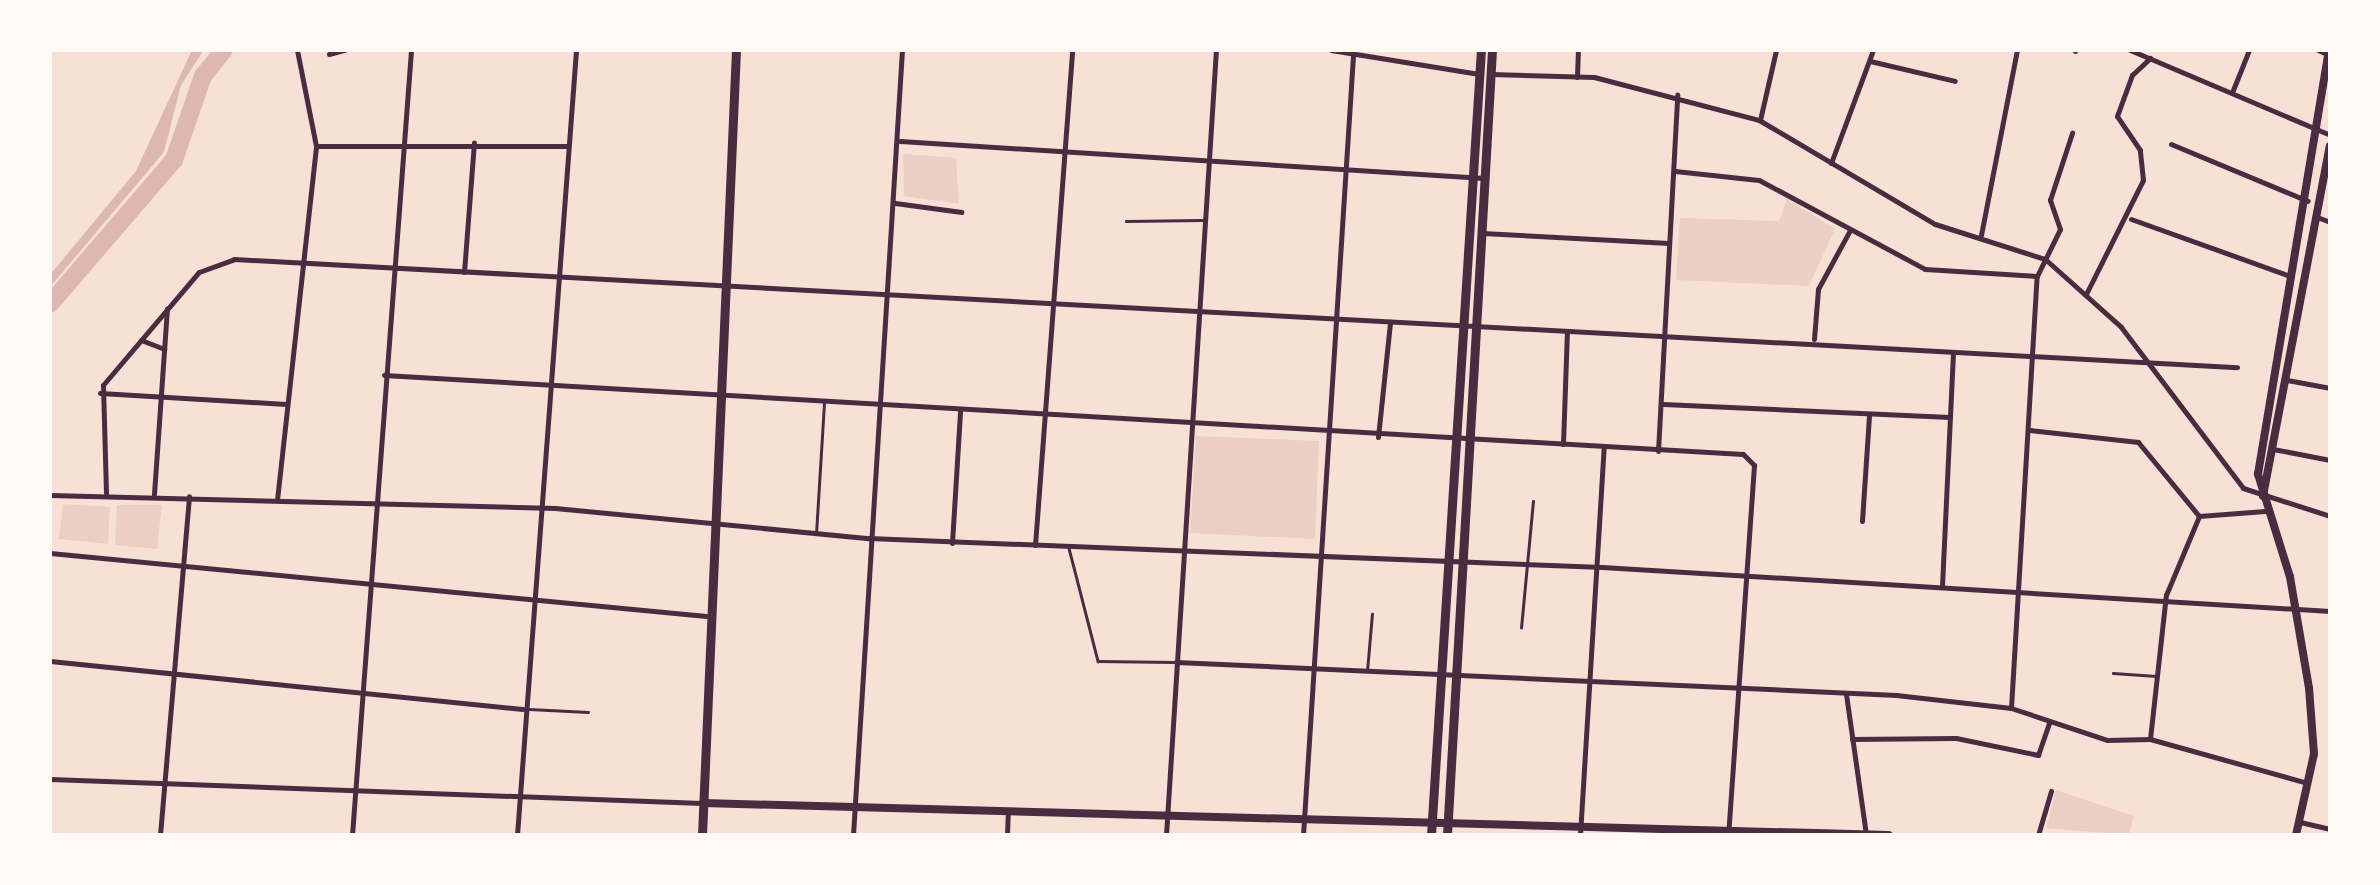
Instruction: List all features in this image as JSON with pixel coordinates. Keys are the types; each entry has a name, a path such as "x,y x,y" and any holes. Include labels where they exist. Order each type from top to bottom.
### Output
{"highway":[{"path":"702,835 706,616 736,50"},
{"path":"1447,835 1484,178 1481,50"},
{"path":"1430,835 1471,178 1484,74 1492,50"}],"street":[{"path":"277,500 316,146 296,50"},
{"path":"329,54 344,50"},
{"path":"352,835 410,50"},
{"path":"517,835 529,599 542,510 546,384 576,50"},
{"path":"852,835 882,294 895,203 902,50"},
{"path":"1035,545 1072,50"},
{"path":"1166,835 1185,425 1198,306 1216,50"},
{"path":"1331,50 1484,74 1576,77 1676,94 1759,120 1935,224 1981,235 2045,258 2086,294 2262,500 2330,516"},
{"path":"1576,77 1578,50"},
{"path":"1759,120 1776,50"},
{"path":"1831,163 1873,50"},
{"path":"1981,235 2017,50"},
{"path":"2130,50 2233,90 2330,136"},
{"path":"2233,90 2249,50"},
{"path":"2296,835 2311,784 2297,609 2265,511 2258,474 2319,131 2329,52 2318,50"},
{"path":"1303,835 1332,319 1353,55"},
{"path":"2086,294 2130,219 2144,159 2117,116 2132,75 2150,58"},
{"path":"1870,61 1955,82"},
{"path":"1658,452 1676,94"},
{"path":"2011,708 2037,276 2060,229 2050,200 2072,132"},
{"path":"316,146 402,140 567,146"},
{"path":"900,141 1484,178"},
{"path":"464,272 474,142"},
{"path":"2171,144 2308,201"},
{"path":"2262,500 2330,146"},
{"path":"1675,171 1746,175 1925,269 2037,276"},
{"path":"895,203 961,212"},
{"path":"2317,217 2330,222"},
{"path":"2130,219 2293,277"},
{"path":"1814,340 1818,289 1850,230"},
{"path":"1481,233 1669,243"},
{"path":"106,494 100,392 139,340 214,262 304,261 882,294 1198,306 1332,319 1814,340 1952,352 2238,367"},
{"path":"154,494 168,307"},
{"path":"1378,436 1390,322"},
{"path":"1563,444 1567,332"},
{"path":"139,340 164,349"},
{"path":"1942,586 1952,352"},
{"path":"384,375 1751,458 1728,831"},
{"path":"2287,380 2330,388"},
{"path":"100,392 286,404"},
{"path":"1662,404 1950,417"},
{"path":"952,543 960,411"},
{"path":"1862,522 1869,415"},
{"path":"2030,430 2138,442 2199,516"},
{"path":"1580,830 1595,680 1604,448"},
{"path":"2273,450 2330,460"},
{"path":"50,495 154,494 542,510 952,543 1178,548 1746,574 2019,591 2166,595 2330,611"},
{"path":"160,835 160,785 178,674 189,496"},
{"path":"2199,516 2265,511"},
{"path":"2150,739 2166,595 2199,516"},
{"path":"50,551 706,616"},
{"path":"50,661 523,709"},
{"path":"1176,662 1846,692 2011,708 2126,744 2150,739 2311,784"},
{"path":"1846,692 1866,834"},
{"path":"1852,739 1956,738 2038,755 2049,723"},
{"path":"50,779 353,793 1304,817 1580,830 1889,835"},
{"path":"2038,835 2051,791"},
{"path":"1006,835 1008,810"},
{"path":"2300,822 2330,828"}],"lane":[{"path":"1126,220 1204,220"},
{"path":"816,535 824,402"},
{"path":"1521,628 1533,502"},
{"path":"1068,546 1098,660 1176,662"},
{"path":"1367,673 1372,614"},
{"path":"2113,673 2158,676"},
{"path":"523,709 588,712"}],"shaded area":[{"path":"192,50 204,50 181,85 164,152 50,287 50,275 136,171"},
{"path":"903,154 956,158 959,204 904,196"},
{"path":"1787,199 1835,229 1809,286 1676,280 1680,218 1779,221"},
{"path":"1196,436 1319,441 1315,539 1190,533"},
{"path":"63,504 110,507 108,544 59,539"},
{"path":"117,505 162,505 157,549 115,545"},
{"path":"2056,790 2134,816 2129,835 2046,828"}],"waterway":[{"path":"50,304 174,160 203,76 224,50"}]}
